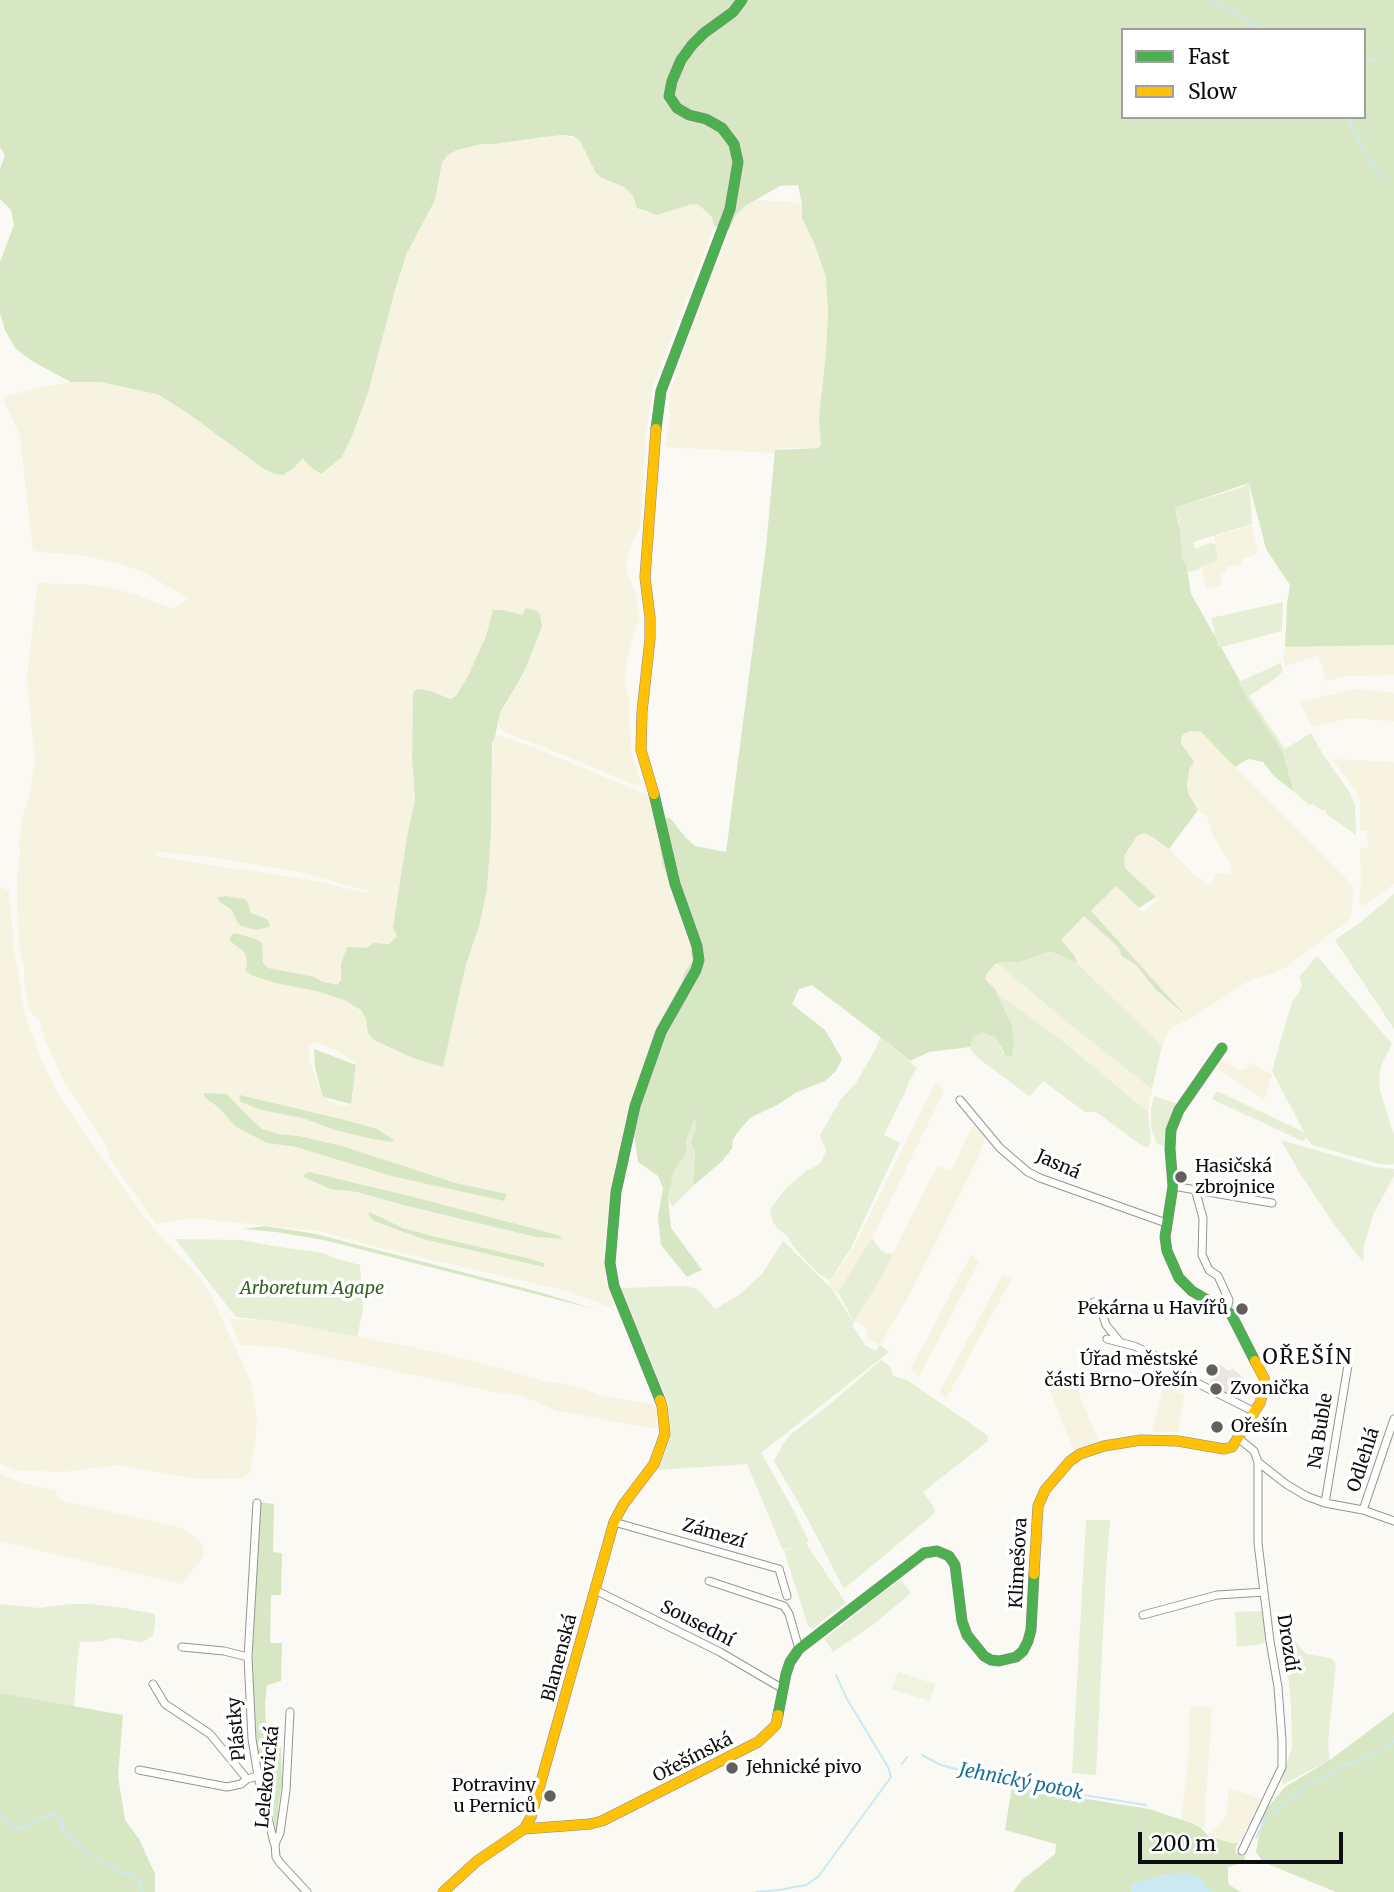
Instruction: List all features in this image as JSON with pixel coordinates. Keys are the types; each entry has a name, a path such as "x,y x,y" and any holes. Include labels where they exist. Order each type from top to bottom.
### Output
{"street":[{"name":"Blanenská","path":"524,1829 536,1802 614,1522 623,1505 654,1464 666,1434 662,1406 614,1286 610,1262 616,1192 635,1107 662,1032 699,960 697,946 675,884 657,804 641,750 650,628 645,578 658,407 730,209 738,162 734,144 722,128 706,118 690,115 677,108 669,96 681,60 691,45 722,22 742,0"},
{"path":"1222,1048 1174,1120 1170,1137 1173,1186 1166,1223 1166,1245 1179,1278 1192,1291 1227,1311 1236,1321 1264,1378 1265,1387 1255,1412 1238,1438 1254,1451 1258,1462 1296,1491 1325,1503 1363,1510 1394,1521"},
{"name":"Jasná","path":"960,1100 1000,1148 1028,1172 1166,1223"},
{"path":"1173,1186 1272,1203"},
{"path":"1195,1189 1203,1218 1202,1255 1209,1270 1218,1276 1229,1300 1227,1311"},
{"path":"1094,1302 1100,1307 1106,1325 1120,1342"},
{"path":"1107,1339 1134,1346 1172,1363 1199,1384 1255,1412"},
{"name":"Na Buble","path":"1325,1503 1348,1365"},
{"name":"Odlehlá","path":"1363,1510 1394,1419"},
{"name":"Klimešova","path":"813,1638 924,1553 937,1551 949,1556 955,1565 962,1621 974,1646 991,1660 1016,1657 1023,1651 1031,1630 1038,1506 1045,1490 1060,1471 1080,1454 1128,1441 1164,1440 1224,1449 1232,1447 1238,1438"},
{"name":"Drozdí","path":"1242,1851 1282,1767 1278,1687 1258,1543 1258,1462"},
{"name":"Plástky","path":"153,1684 165,1704 210,1734 247,1779 258,1776 251,1729 248,1657 257,1503"},
{"name":"Zámezí","path":"614,1522 779,1569 788,1596"},
{"path":"709,1581 784,1606 788,1610 800,1649"},
{"name":"Sousední","path":"595,1590 720,1652 783,1689"},
{"path":"1143,1615 1217,1595 1264,1592"},
{"name":"Ořešínská","path":"524,1829 602,1821 751,1746 766,1736 776,1724 790,1662 813,1638"},
{"path":"182,1647 224,1651 248,1657"},
{"name":"Lelekovická","path":"275,1844 281,1833 286,1790 290,1712"},
{"path":"139,1770 227,1787 241,1784 247,1779"},
{"name":"Lelekovická","path":"258,1776 276,1857 307,1892"},
{"path":"443,1892 477,1861 524,1829"}],"shaded area":[{"path":"563,135 573,137 580,141 602,178 624,187 633,196 634,203 644,212 657,215 692,204 700,205 712,217 714,226 653,386 646,436 640,528 626,560 626,570 637,597 639,619 627,658 625,681 629,701 631,750 641,782 635,785 503,731 498,718 524,672 542,627 522,615 502,610 491,618 486,636 456,696 450,699 418,689 413,695 412,758 415,799 393,926 397,936 389,944 347,948 340,970 341,980 337,985 315,977 268,968 249,936 237,933 230,941 243,951 247,964 245,970 251,975 344,1000 361,1010 366,1019 368,1033 374,1040 445,1059 466,964 479,927 487,889 493,738 500,736 538,749 649,796 671,892 690,942 692,962 655,1030 624,1125 604,1246 605,1278 614,1302 614,1306 610,1307 567,1291 319,1231 192,1218 156,1224 111,1160 106,1146 65,1083 39,1020 29,1010 18,941 19,843 35,762 27,677 36,583 94,585 115,589 172,609 188,599 146,573 117,563 85,556 33,551 20,436 3,398 71,382 100,382 130,387 157,394 264,469 283,475 303,458 321,474 342,457 352,436 368,393 407,253 435,200 442,164 448,155 457,150","holes":["160,852 211,857 304,873 371,892 369,894 325,883 152,855","248,903 251,913 267,919 269,927 256,930 241,926 228,907","317,1042 356,1063 353,1095 349,1106 340,1106 321,1093 309,1059 309,1045","204,1093 227,1094 262,1129 342,1146 456,1183 507,1194 504,1201 390,1176 296,1147 267,1143 236,1127 218,1107 204,1097","240,1095 341,1119 372,1139 302,1118 261,1110 241,1102","331,1177 562,1238 536,1237 344,1191","371,1212 403,1228 544,1263 543,1267 423,1239 374,1221"]},
{"path":"754,200 802,205 802,219 826,277 828,312 821,392 821,446 784,448 772,453 665,447 670,417 669,394 696,316 736,215"},
{"path":"1252,525 1258,554 1241,559 1242,564 1227,567 1227,573 1220,574 1222,585 1206,589 1201,566 1216,562 1214,537"},
{"path":"1394,645 1394,675 1345,676 1326,681 1318,655 1285,666 1283,657 1285,647"},
{"path":"1356,689 1394,693 1394,721 1351,718 1312,727 1300,702"},
{"path":"1191,731 1201,732 1354,887 1348,921 1286,967 1250,980 1171,1028 1163,1047 1077,963 1075,956 1061,940 1084,915 1184,1016 1091,912 1116,885 1143,913 1158,899 1125,868 1124,856 1137,836 1144,833 1169,849 1194,875 1208,884 1213,884 1214,874 1229,875 1232,872 1230,863 1211,832 1207,816 1197,810 1189,795 1187,779 1194,762 1181,740"},
{"path":"1332,759 1394,762 1394,884 1363,906 1359,904 1360,848 1368,847 1367,831 1360,831 1360,803 1357,792"},
{"path":"0,886 9,891 14,949 25,1014 40,1057 61,1099 152,1227 195,1272 211,1295 251,1382 257,1420 255,1444 250,1473 242,1478 199,1479 118,1465 63,1472 15,1470 0,1464"},
{"path":"997,963 1152,1089 1148,1112 1059,1038 997,993 985,978 991,967"},
{"path":"1222,1061 1241,1071 1251,1063 1272,1075 1264,1100 1217,1069"},
{"path":"935,1083 944,1091 872,1238 837,1294 828,1283 851,1253"},
{"path":"973,1125 986,1137 975,1164 908,1297 880,1345 865,1337 869,1330 855,1321 878,1283 937,1166 951,1171"},
{"path":"971,1255 980,1260 919,1377 910,1370"},
{"path":"1003,1274 1012,1278 946,1399 939,1393"},
{"path":"229,1318 289,1323 436,1352 547,1382 581,1388 601,1396 651,1404 656,1408 657,1429 557,1411 523,1396 279,1347 240,1345"},
{"path":"1218,1363 1229,1371 1232,1368 1245,1379 1227,1396 1209,1384"},
{"path":"1165,1380 1184,1395 1178,1432 1152,1432"},
{"path":"1049,1384 1076,1384 1099,1441 1075,1453"},
{"path":"0,1474 22,1483 55,1490 59,1500 182,1528 203,1544 204,1556 181,1584 0,1541"},
{"path":"1190,1706 1212,1707 1204,1828 1181,1821 1189,1752"},
{"path":"1229,1788 1262,1799 1239,1843 1207,1836 1223,1821"}],"green space":[{"path":"0,0 1394,0 1394,645 1285,647 1290,585 1266,549 1249,483 1175,508 1182,559 1187,567 1191,594 1248,699 1282,750 1294,792 1274,776 1263,762 1248,759 1235,767 1201,732 1186,733 1182,736 1181,743 1194,762 1189,770 1187,787 1198,810 1169,849 1144,833 1137,836 1124,856 1125,868 1156,897 1139,908 1116,886 1091,911 1186,1016 1156,990 1136,965 1122,956 1118,947 1084,916 1061,940 1075,956 1077,963 1052,952 1020,962 995,964 988,972 985,979 995,989 1012,1025 1012,1056 1006,1056 993,1036 983,1033 973,1037 970,1047 929,1052 910,1061 812,985 799,989 792,1004 825,1030 842,1059 836,1071 825,1081 797,1092 750,1118 737,1133 732,1149 722,1161 693,1186 695,1152 691,1142 696,1129 695,1117 686,1142 687,1151 674,1171 668,1198 671,1228 702,1270 687,1277 661,1245 658,1217 663,1188 658,1176 638,1162 630,1106 655,1030 692,962 690,942 662,862 656,819 670,818 695,846 726,852 766,547 775,450 818,448 821,445 819,418 828,312 826,277 802,218 798,185 780,186 745,206 736,215 729,230 714,226 712,217 699,205 692,204 657,215 637,208 633,196 624,187 596,173 580,141 573,136 482,144 448,155 442,163 435,200 407,253 368,393 342,457 321,474 303,458 283,475 264,469 157,394 100,382 71,382 32,361 15,348 5,330 0,313 0,262 14,225 11,210 0,199 0,169 5,155 0,147"},
{"path":"1249,483 1252,524 1193,542 1195,549 1210,543 1215,544 1218,559 1189,572 1182,559 1175,508"},
{"path":"1283,602 1282,631 1218,648 1211,618"},
{"path":"526,608 537,611 542,627 524,672 500,713 492,743 487,889 479,927 466,964 443,1067 413,1058 374,1040 368,1033 366,1019 361,1010 344,1000 251,975 245,970 246,956 230,941 231,935 237,933 262,943 263,962 268,968 315,977 337,985 341,980 341,964 347,947 366,948 374,943 389,944 397,936 393,927 415,799 412,758 413,695 418,689 450,699 456,696 486,636 493,610 522,615"},
{"path":"1281,663 1283,671 1249,696 1285,749 1311,733 1350,793 1355,805 1356,835 1325,813 1326,810 1309,805 1294,792 1282,750 1239,682"},
{"path":"1394,894 1394,1029 1335,940"},
{"path":"217,897 244,899 251,913 267,919 269,927 256,930 241,926 232,910"},
{"path":"1052,952 1077,963 1162,1046 1152,1089 997,963 1020,962"},
{"path":"1317,956 1392,1044 1382,1063 1379,1076 1380,1090 1394,1135 1392,1165 1312,1145 1306,1137 1304,1141 1300,1140 1212,1099 1217,1091 1304,1132 1272,1071 1292,1002 1300,991 1302,984 1299,977"},
{"path":"997,993 1059,1038 1148,1112 1151,1141 1148,1147 1138,1143 1096,1112 1085,1112 1043,1081 1029,1096 978,1058 971,1050 970,1044 973,1037 983,1033 993,1035 1003,1053 1012,1056 1012,1025"},
{"path":"881,1037 917,1068 884,1135 900,1143 850,1250 830,1280 809,1264 787,1236 777,1228 770,1209 787,1187 806,1171 820,1164 826,1151 820,1135 841,1099 856,1083"},
{"path":"314,1049 356,1065 351,1104 324,1097 315,1067"},
{"path":"204,1093 227,1094 262,1129 342,1146 456,1183 507,1194 504,1201 391,1176 296,1147 267,1143 236,1127 218,1107 204,1097"},
{"path":"240,1095 377,1129 394,1140 372,1139 302,1118 261,1110 241,1102"},
{"path":"1154,1096 1178,1104 1165,1130 1164,1146 1157,1144 1151,1129"},
{"path":"695,1115 693,1186 673,1206 668,1198 674,1171 682,1157"},
{"path":"1281,1140 1375,1167 1394,1169 1394,1176 1373,1215 1364,1246 1363,1262 1301,1175"},
{"path":"309,1172 558,1235 563,1239 536,1237 357,1192 330,1189 302,1176"},
{"path":"370,1212 403,1228 527,1258 544,1263 544,1267 423,1239 374,1221 368,1215"},
{"path":"265,1226 316,1234 543,1293 594,1309 324,1240 244,1229"},
{"path":"872,1238 881,1250 893,1254 854,1322 838,1292"},
{"name":"Arboretum Agape","path":"175,1239 242,1240 324,1253 360,1265 363,1310 357,1337 289,1323 236,1317"},
{"path":"783,1241 831,1288 865,1345 876,1351 880,1345 889,1352 761,1453 809,1541 806,1543 846,1603 812,1629 808,1626 784,1551 793,1547 783,1550 747,1464 657,1470 671,1436 668,1402 621,1288 683,1286 698,1289 715,1309 739,1295 762,1274"},
{"path":"881,1360 891,1367 893,1376 907,1380 987,1435 988,1441 923,1492 933,1506 934,1514 844,1589 774,1461 790,1435"},
{"path":"259,1502 274,1504 273,1552 282,1553 281,1595 271,1595 270,1643 282,1643 281,1681 267,1685 265,1704 269,1740 281,1747 282,1783 278,1809 281,1812 277,1834 257,1747 252,1669"},
{"path":"1086,1520 1110,1520 1096,1775 1072,1773"},
{"path":"901,1580 911,1593 873,1625 833,1652 825,1639"},
{"path":"0,1604 39,1608 91,1604 124,1608 155,1614 155,1625 153,1636 141,1642 113,1638 80,1642 74,1708 0,1693"},
{"path":"1263,1611 1266,1640 1263,1644 1237,1647 1235,1612"},
{"path":"1283,1635 1295,1641 1306,1654 1331,1658 1336,1663 1328,1742 1330,1760 1284,1784 1281,1781 1292,1748 1289,1682 1281,1658 1279,1639"},
{"path":"898,1672 935,1684 930,1701 892,1689"},
{"path":"0,1693 123,1715 118,1776 125,1820 139,1839 155,1874 155,1892 0,1892"},
{"path":"1394,1712 1394,1892 1336,1892 1263,1862 1256,1852 1263,1813 1285,1787 1330,1760"},
{"path":"1012,1787 1149,1809 1191,1823 1201,1828 1208,1836 1238,1843 1236,1853 1245,1859 1242,1863 1228,1867 1228,1881 1229,1885 1241,1892 1215,1892 1208,1889 1198,1877 1167,1874 1132,1885 1131,1892 1013,1892 1022,1880 1055,1854 1056,1844 1005,1830"}],"water":[{"path":"1188,1873 1198,1877 1208,1889 1215,1892 1131,1892 1132,1885 1136,1883 1167,1874"}],"waterway":[{"path":"1212,0 1260,28"},
{"path":"1366,60 1378,59"},
{"path":"1348,119 1381,179"},
{"name":"Jehnický potok","path":"756,1892 806,1885 818,1877 891,1777 888,1767 847,1699 836,1675"},
{"path":"1256,1838 1265,1819 1310,1783 1323,1779 1340,1766 1378,1754 1394,1741"},
{"name":"Jehnický potok","path":"922,1755 941,1765 1008,1783 1146,1805"},
{"name":"Jehnický potok","path":"902,1764 907,1757"},
{"name":"Jehnický potok","path":"0,1816 17,1828 25,1829 33,1821 53,1814 60,1817 62,1830 90,1854 121,1873 128,1872 139,1879 142,1892"}],"traffic: fast":[{"path":"656,429 661,391 730,209 738,162 734,144 722,128 677,108 669,96 672,81 681,60 692,45 733,12 742,0"},
{"path":"654,794 675,884 697,946 699,960 661,1032 635,1106 616,1192 610,1263 614,1286 660,1400"},
{"path":"1222,1048 1179,1110 1171,1130 1173,1186 1165,1237 1167,1251 1179,1278 1192,1291 1231,1314 1255,1361"},
{"path":"778,1715 786,1674 799,1649 924,1553 937,1551 949,1556 955,1565 962,1621 967,1635 984,1656 991,1660 1016,1657 1023,1651 1031,1630 1034,1574"}],"traffic: slow":[{"path":"654,794 641,750 650,639 645,577 656,429"},
{"path":"1034,1574 1038,1506 1045,1490 1070,1461 1080,1454 1104,1446 1141,1440 1178,1441 1224,1449 1232,1447 1260,1403 1265,1386 1255,1361"},
{"path":"443,1892 477,1861 524,1829 531,1817 614,1522 623,1505 654,1464 665,1434 660,1400"},
{"path":"524,1829 602,1821 758,1742 776,1725 778,1715"}],"place":[{"name":"Hasičská zbrojnice","path":"1181,1177"},
{"name":"Pekárna u Havířů","path":"1242,1309"},
{"name":"Úřad městské části Brno-Ořešín","path":"1212,1370"},
{"name":"Zvonička","path":"1216,1389"},
{"name":"Ořešín","path":"1217,1427"},
{"name":"Jehnické pivo","path":"732,1768"},
{"name":"Potraviny u Perniců","path":"550,1796"}],"district":[{"name":"OŘEŠÍN","path":"1308,1358"}]}
